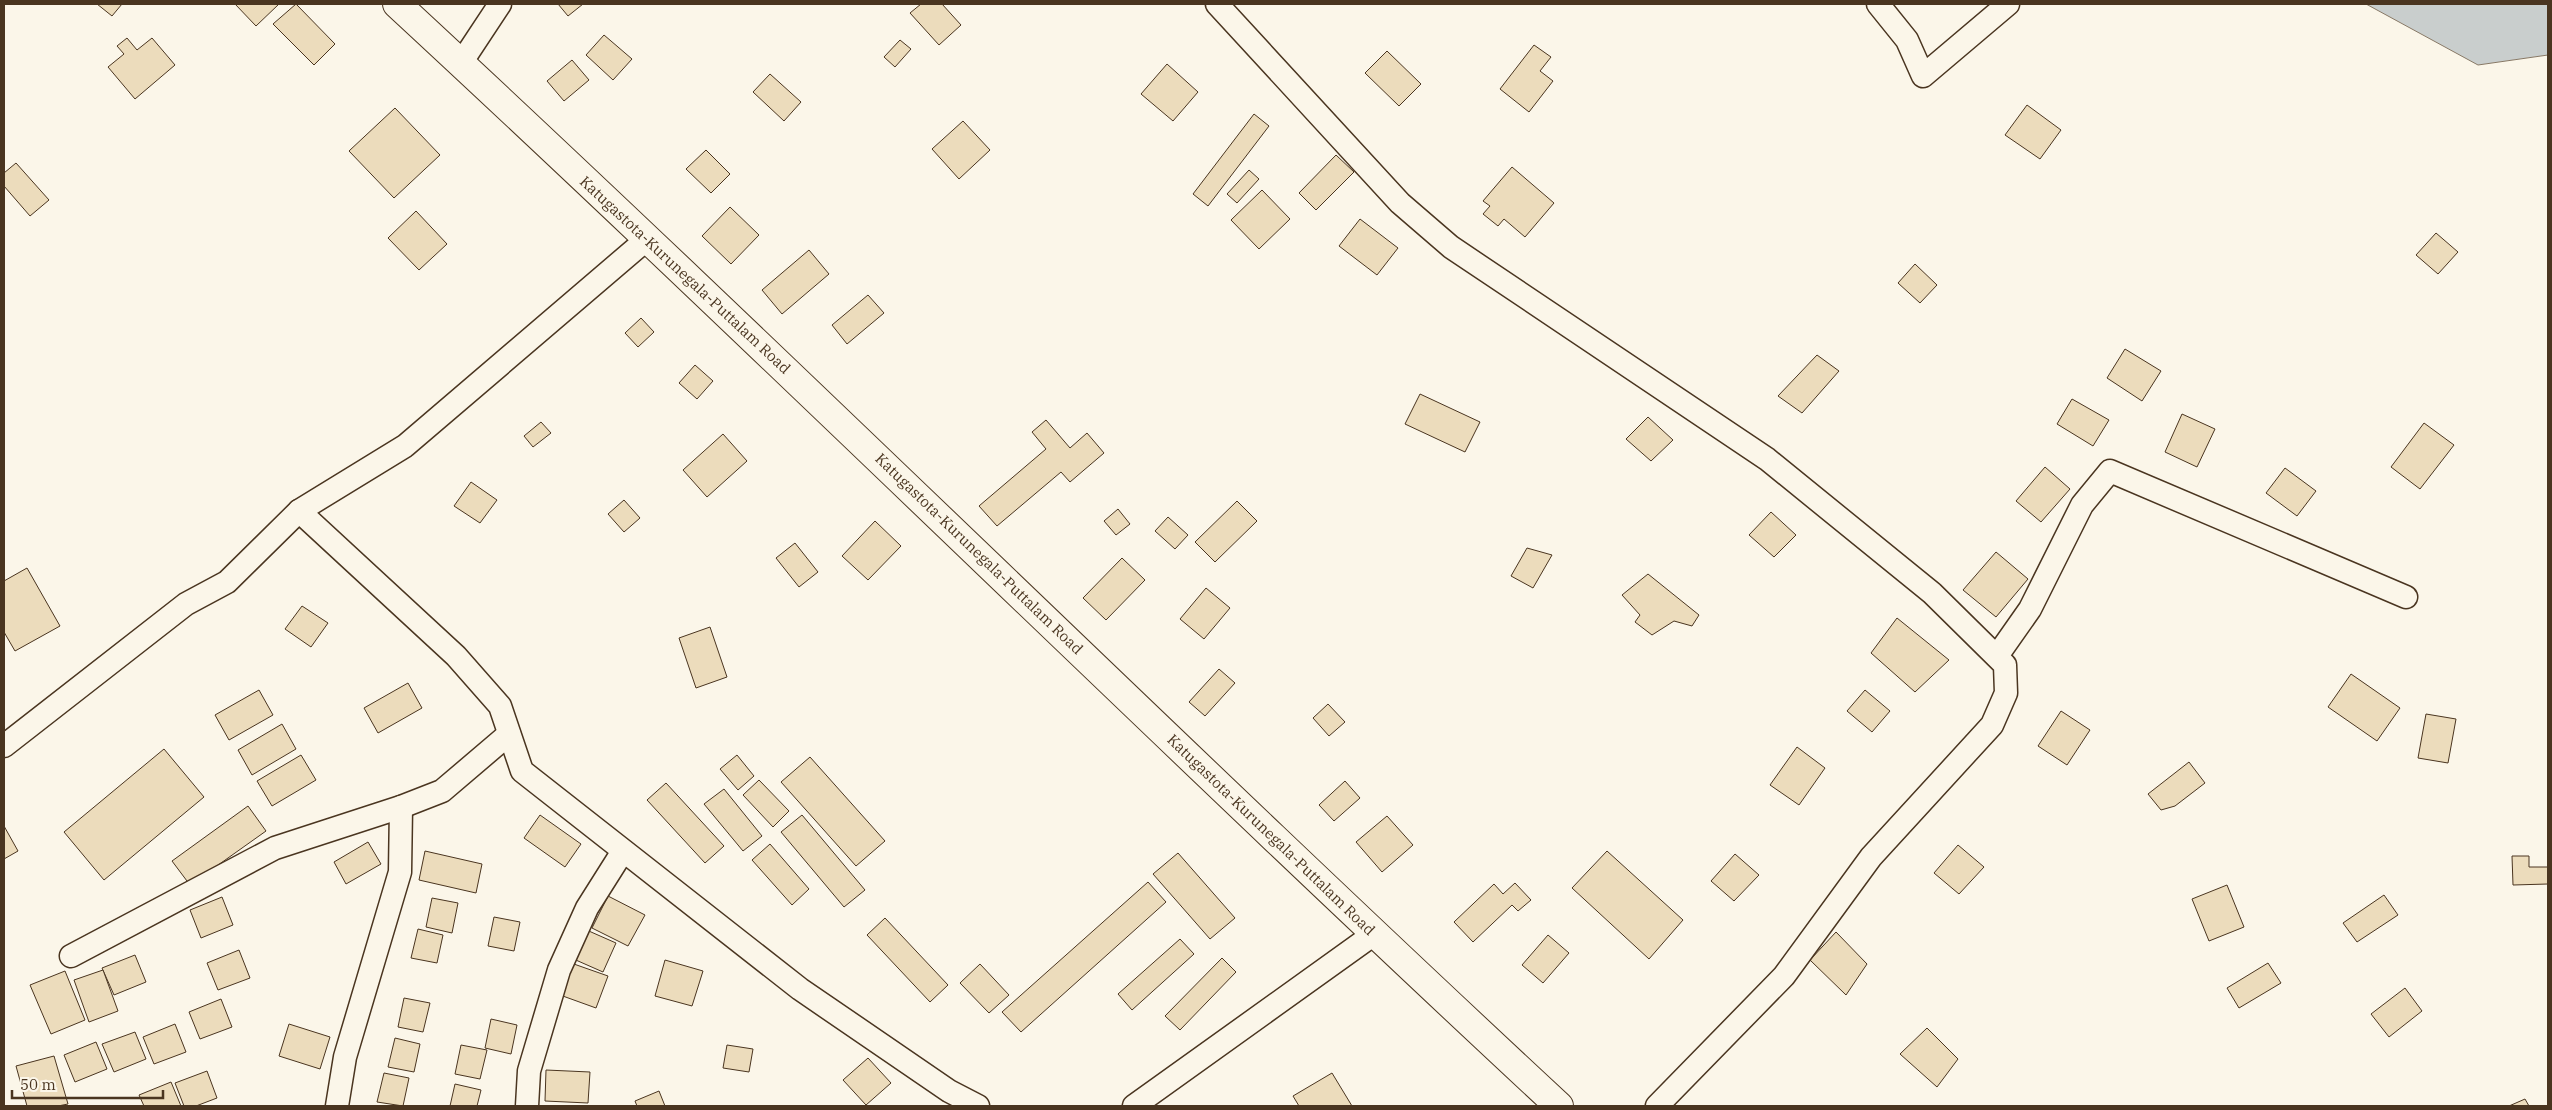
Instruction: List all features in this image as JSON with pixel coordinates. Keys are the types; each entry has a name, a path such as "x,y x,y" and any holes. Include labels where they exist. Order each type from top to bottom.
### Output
{"highway":[{"name":"Katugastota-Kurunegala-Puttalam Road","path":"397,4 1018,591 1374,934 1559,1106"}],"street":[{"path":"461,63 500,4"},
{"path":"1217,4 1400,203 1450,246 1768,459 1932,593 2005,665 2006,693 1992,725 1871,856 1784,976 1657,1106"},
{"path":"1878,4 1907,40 1923,76 2008,4"},
{"path":"4,746 186,604 227,582 299,510 405,446 647,240"},
{"path":"1997,656 2030,609 2082,505 2110,471 2406,597"},
{"path":"299,510 456,656 500,706 522,771 800,989 949,1091 978,1106"},
{"path":"72,956 275,848 401,808 442,791 509,734"},
{"path":"337,1106 345,1057 400,872 401,808"},
{"path":"527,1106 529,1071 559,970 586,908 623,851"},
{"path":"1134,1106 1374,934"}],"shaded area":[{"path":"2366,4 2548,4 2548,55 2478,65"}],"building":[{"path":"97,4 122,4 112,16"},
{"path":"235,4 279,4 256,26"},
{"path":"296,4 335,44 314,65 273,24"},
{"path":"558,4 583,4 568,16"},
{"path":"921,4 942,4 961,25 939,45 910,13"},
{"path":"604,35 632,59 613,80 586,55"},
{"path":"127,38 137,50 152,38 175,65 135,99 108,67 124,54 117,46"},
{"path":"900,40 911,49 895,67 884,57"},
{"path":"1534,45 1551,57 1540,71 1553,81 1529,112 1500,89"},
{"path":"1387,51 1421,84 1399,106 1365,73"},
{"path":"572,60 589,80 564,101 547,81"},
{"path":"1167,64 1198,92 1173,121 1141,94"},
{"path":"770,74 801,102 784,121 753,92"},
{"path":"2027,105 2061,130 2040,159 2005,135"},
{"path":"395,108 440,155 394,198 349,151"},
{"path":"1254,114 1269,126 1208,206 1193,194"},
{"path":"963,121 990,150 959,179 932,149"},
{"path":"706,150 730,174 711,193 686,169"},
{"path":"1336,155 1354,172 1316,210 1299,193"},
{"path":"16,163 49,200 30,216 4,186 4,173"},
{"path":"1512,167 1554,203 1525,237 1504,219 1498,226 1483,214 1490,206 1483,201"},
{"path":"1249,170 1259,179 1237,203 1227,194"},
{"path":"1262,190 1290,219 1259,249 1231,220"},
{"path":"730,207 759,235 731,264 702,236"},
{"path":"416,211 447,244 419,270 388,238"},
{"path":"1360,219 1398,248 1377,275 1339,246"},
{"path":"2436,233 2458,252 2438,274 2416,255"},
{"path":"809,250 829,274 782,314 762,290"},
{"path":"1915,264 1937,285 1920,303 1898,283"},
{"path":"868,295 884,313 847,344 832,325"},
{"path":"641,318 654,332 638,347 625,333"},
{"path":"2125,349 2161,371 2142,401 2107,378"},
{"path":"1817,355 1839,371 1802,413 1778,396"},
{"path":"695,365 713,381 697,399 679,383"},
{"path":"1420,394 1480,422 1465,452 1405,424"},
{"path":"2072,399 2109,420 2093,446 2057,424"},
{"path":"2182,414 2215,429 2197,467 2165,452"},
{"path":"1648,417 1673,440 1651,461 1626,439"},
{"path":"1046,420 1070,448 1087,433 1104,453 1070,482 1061,472 997,526 979,506 1046,449 1032,432"},
{"path":"541,422 551,433 533,447 524,436"},
{"path":"2424,423 2454,445 2420,489 2391,467"},
{"path":"723,434 747,461 707,497 683,470"},
{"path":"2045,467 2070,489 2041,522 2016,501"},
{"path":"2285,468 2316,491 2297,516 2266,493"},
{"path":"471,482 497,500 480,523 454,506"},
{"path":"624,500 640,518 624,532 608,514"},
{"path":"1237,501 1257,521 1215,562 1195,542"},
{"path":"1118,509 1130,524 1116,535 1104,521"},
{"path":"1771,512 1796,535 1774,557 1749,535"},
{"path":"1168,517 1188,535 1175,549 1155,531"},
{"path":"875,521 901,546 868,580 842,556"},
{"path":"795,543 818,572 799,587 776,558"},
{"path":"1527,548 1552,555 1533,588 1511,576"},
{"path":"1996,552 2028,579 1996,617 1963,590"},
{"path":"1122,558 1145,580 1106,620 1083,598"},
{"path":"27,568 60,626 15,651 4,632 4,581"},
{"path":"1648,574 1699,615 1692,626 1674,621 1652,635 1635,622 1640,615 1622,595"},
{"path":"1206,588 1230,608 1204,639 1180,619"},
{"path":"302,606 328,623 311,647 285,629"},
{"path":"1897,618 1949,660 1915,692 1871,653"},
{"path":"710,627 727,677 696,688 679,638"},
{"path":"1219,669 1235,683 1205,716 1189,702"},
{"path":"2351,674 2400,708 2377,741 2328,707"},
{"path":"408,683 422,708 378,733 364,708"},
{"path":"259,690 273,715 229,740 215,715"},
{"path":"1865,690 1890,711 1872,732 1847,711"},
{"path":"1328,704 1345,722 1329,736 1313,718"},
{"path":"2061,711 2090,730 2067,765 2038,746"},
{"path":"2426,714 2456,719 2448,763 2418,758"},
{"path":"282,724 296,749 252,775 238,750"},
{"path":"1797,747 1825,768 1799,805 1770,785"},
{"path":"164,749 204,797 104,880 64,832"},
{"path":"301,755 316,780 272,806 257,781"},
{"path":"737,755 754,776 738,790 720,769"},
{"path":"810,757 885,841 856,866 781,782"},
{"path":"2189,762 2205,783 2175,806 2161,810 2148,794"},
{"path":"759,780 789,811 773,827 743,795"},
{"path":"1345,781 1360,798 1334,821 1319,805"},
{"path":"666,783 724,846 705,863 647,800"},
{"path":"724,789 762,836 743,851 704,804"},
{"path":"248,806 266,831 190,885 172,861"},
{"path":"540,815 581,844 565,867 524,838"},
{"path":"802,815 865,890 844,907 781,832"},
{"path":"1387,816 1413,845 1382,872 1356,842"},
{"path":"4,826 18,851 4,859"},
{"path":"368,842 381,864 346,884 334,862"},
{"path":"770,844 809,889 792,905 752,860"},
{"path":"1958,845 1984,867 1959,894 1934,873"},
{"path":"425,851 482,864 476,893 419,880"},
{"path":"1607,851 1683,920 1649,959 1572,888"},
{"path":"1178,853 1235,918 1210,939 1153,874"},
{"path":"1735,854 1759,875 1734,901 1711,881"},
{"path":"2512,856 2529,856 2529,867 2548,867 2548,884 2513,885"},
{"path":"1148,882 1166,902 1021,1032 1002,1012"},
{"path":"1515,883 1531,900 1518,911 1512,905 1473,942 1454,922 1494,884 1503,894"},
{"path":"2227,885 2244,927 2209,941 2192,899"},
{"path":"2384,895 2398,915 2357,942 2343,923"},
{"path":"608,896 645,915 628,946 592,928"},
{"path":"222,897 233,925 201,938 190,910"},
{"path":"432,898 458,903 452,933 426,927"},
{"path":"494,917 520,922 514,951 488,946"},
{"path":"885,918 948,985 930,1002 867,935"},
{"path":"582,928 616,943 603,972 569,957"},
{"path":"418,929 443,935 437,963 411,958"},
{"path":"1836,932 1867,964 1846,995 1810,960"},
{"path":"1548,935 1569,953 1543,983 1522,965"},
{"path":"1180,939 1194,954 1132,1010 1118,994"},
{"path":"239,950 250,978 218,990 207,963"},
{"path":"135,955 146,982 114,995 102,968"},
{"path":"1222,958 1236,972 1180,1030 1165,1016"},
{"path":"665,960 703,971 692,1006 655,996"},
{"path":"571,963 608,976 596,1008 560,995"},
{"path":"2268,963 2281,983 2239,1008 2227,988"},
{"path":"980,964 1009,995 989,1013 960,983"},
{"path":"103,970 118,1011 89,1022 74,980"},
{"path":"65,971 85,1020 51,1034 30,985"},
{"path":"2405,988 2422,1011 2389,1037 2371,1014"},
{"path":"404,998 430,1003 423,1032 398,1027"},
{"path":"221,999 232,1027 200,1039 189,1012"},
{"path":"491,1019 517,1025 511,1054 485,1048"},
{"path":"175,1024 186,1052 154,1064 143,1037"},
{"path":"289,1024 330,1037 320,1069 279,1056"},
{"path":"1927,1028 1958,1059 1937,1087 1900,1054"},
{"path":"135,1032 146,1059 114,1072 102,1044"},
{"path":"395,1038 420,1044 414,1072 388,1067"},
{"path":"96,1042 107,1069 75,1082 64,1055"},
{"path":"461,1045 487,1050 480,1079 455,1074"},
{"path":"727,1045 753,1049 749,1072 723,1068"},
{"path":"54,1056 68,1104 58,1106 27,1106 16,1066"},
{"path":"868,1058 891,1083 866,1105 843,1080"},
{"path":"546,1070 590,1072 588,1103 545,1101"},
{"path":"207,1071 217,1098 196,1106 184,1106 175,1083"},
{"path":"384,1073 409,1078 403,1106 377,1102"},
{"path":"1332,1073 1352,1106 1299,1106 1293,1096"},
{"path":"171,1082 181,1106 144,1106 139,1095"},
{"path":"455,1084 481,1090 477,1106 450,1106"},
{"path":"659,1091 665,1106 637,1106 635,1101"},
{"path":"2525,1099 2529,1106 2509,1106"}]}
